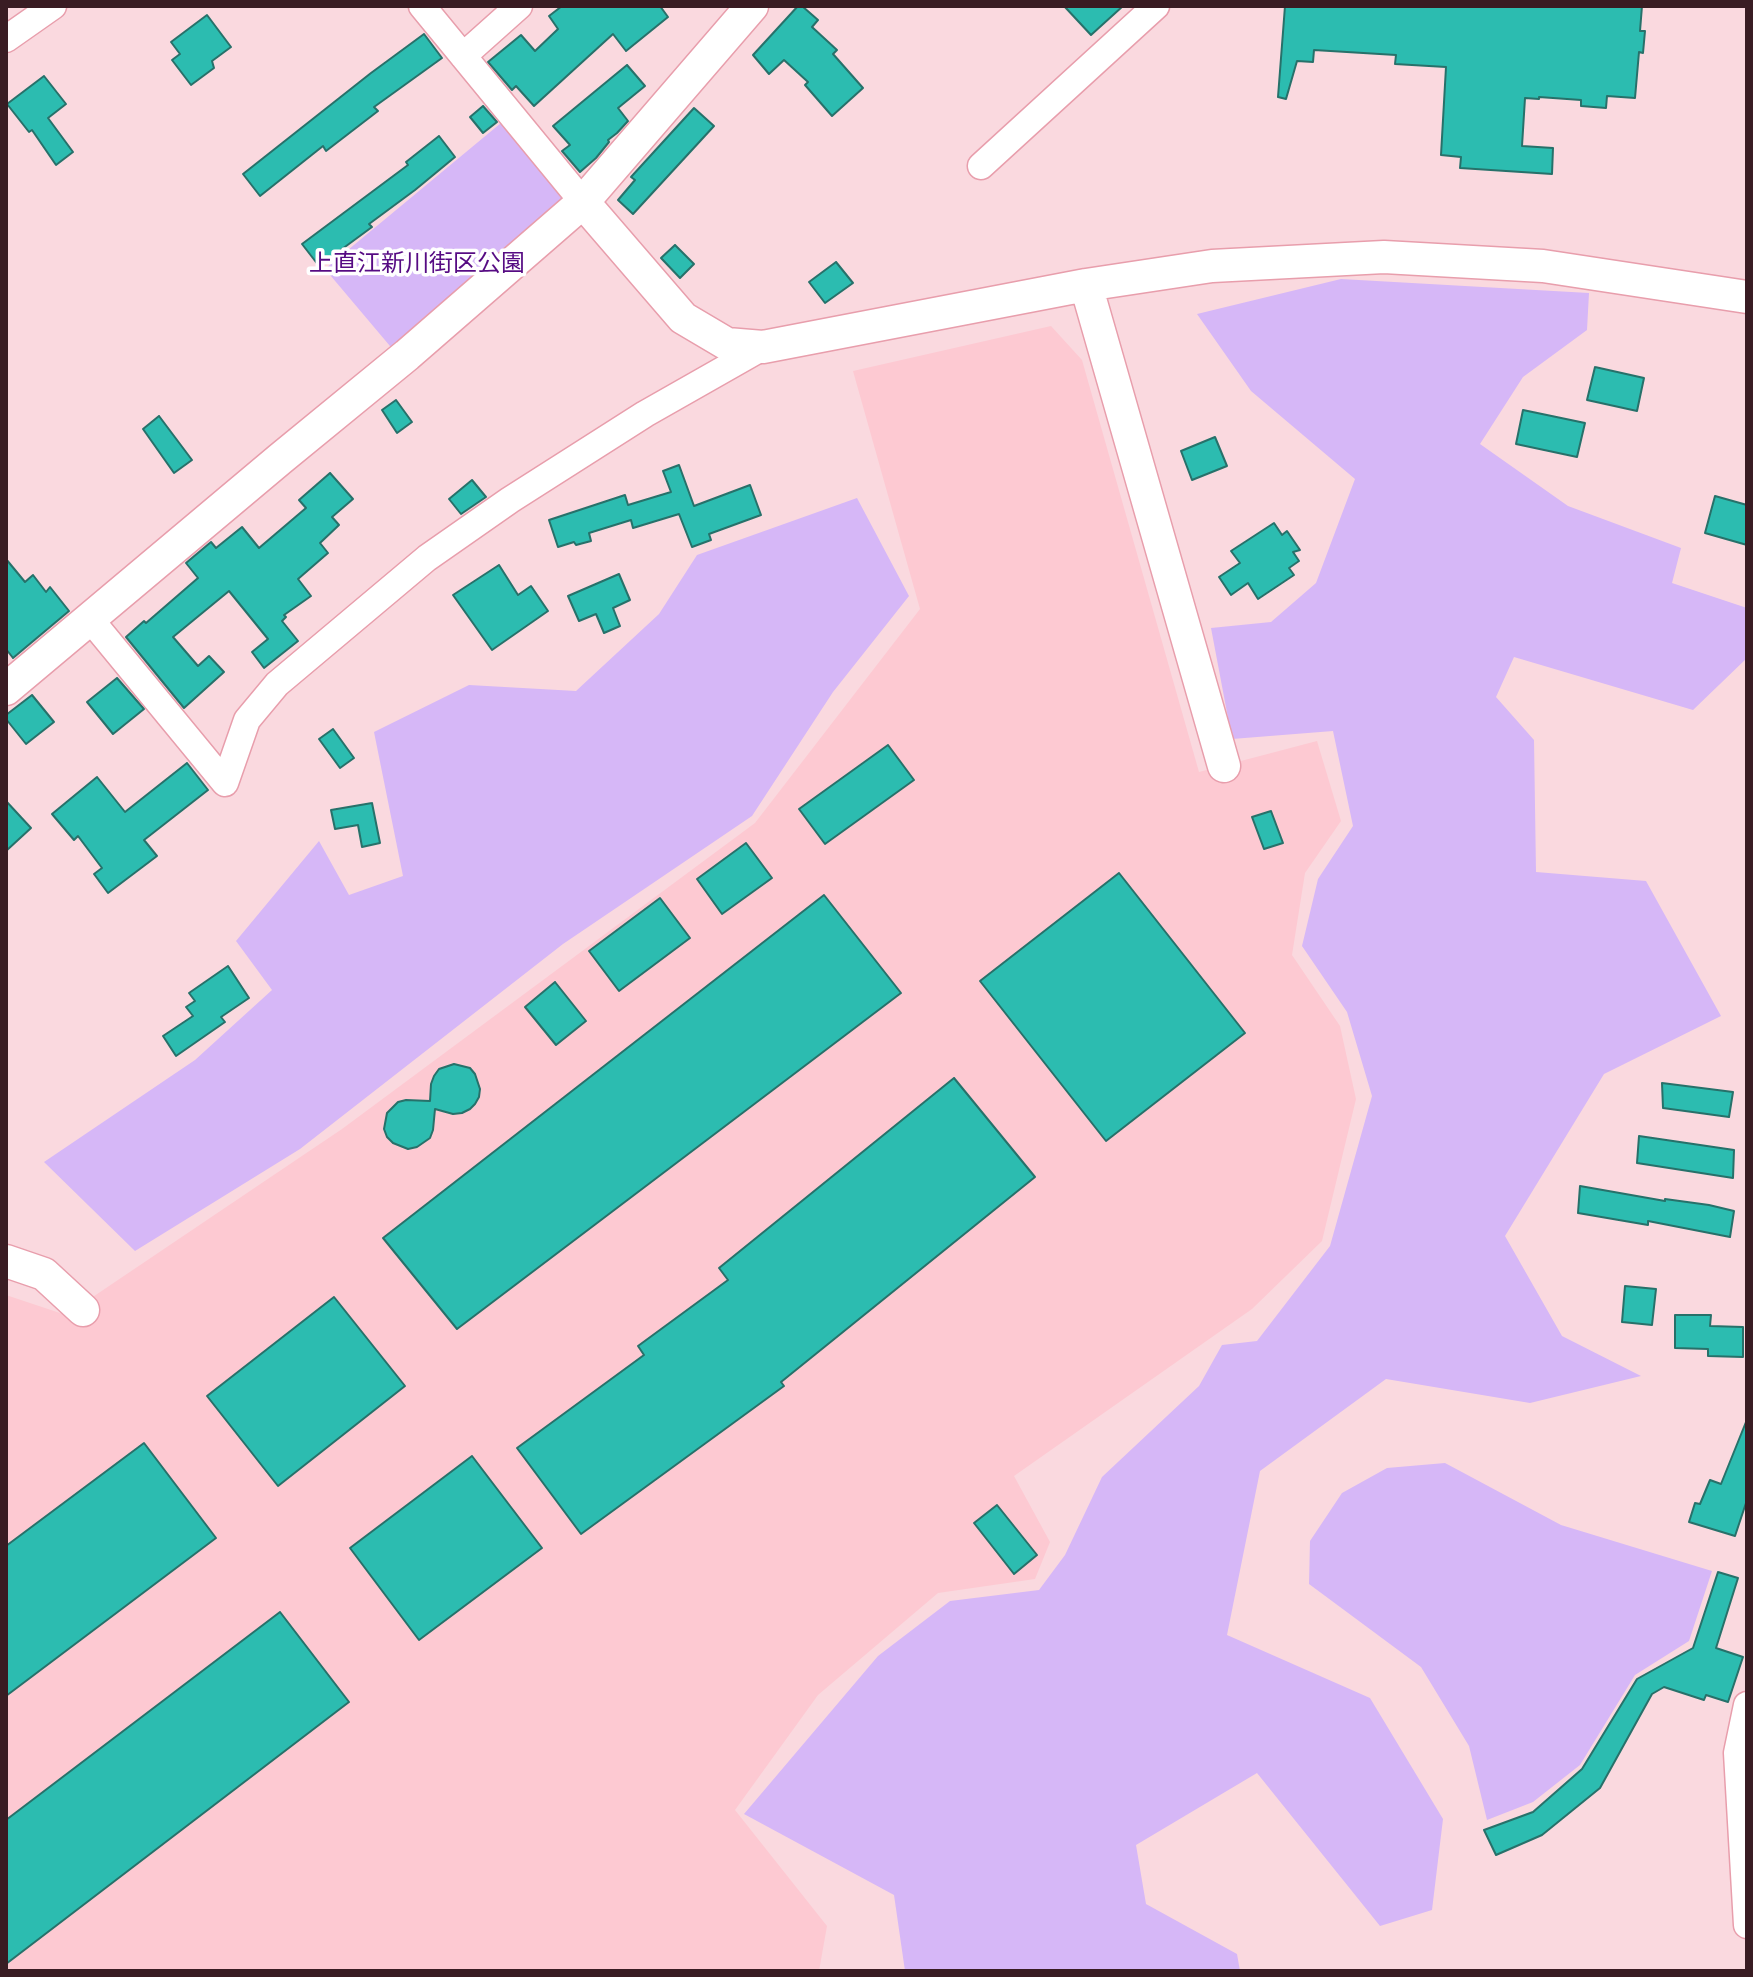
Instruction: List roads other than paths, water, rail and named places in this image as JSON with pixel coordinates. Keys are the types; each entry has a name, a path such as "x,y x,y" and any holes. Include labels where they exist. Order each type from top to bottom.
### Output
{"street":[{"path":"6,39 53,6"},
{"path":"422,6 683,318 727,344 763,347 1086,285 1212,266 1384,257 1543,266 1747,297"},
{"path":"463,56 519,6"},
{"path":"6,689 407,355 583,202 752,6"},
{"path":"981,166 1156,6"},
{"path":"1086,285 1224,766"},
{"path":"90,619 225,783 247,720 277,684 427,558 510,500 645,414 763,347"},
{"path":"6,1261 44,1274 83,1310"},
{"path":"1747,1705 1737,1753 1747,1925"}],"park label":[{"name":"上直江新川街区公園","path":"417,263"}]}
